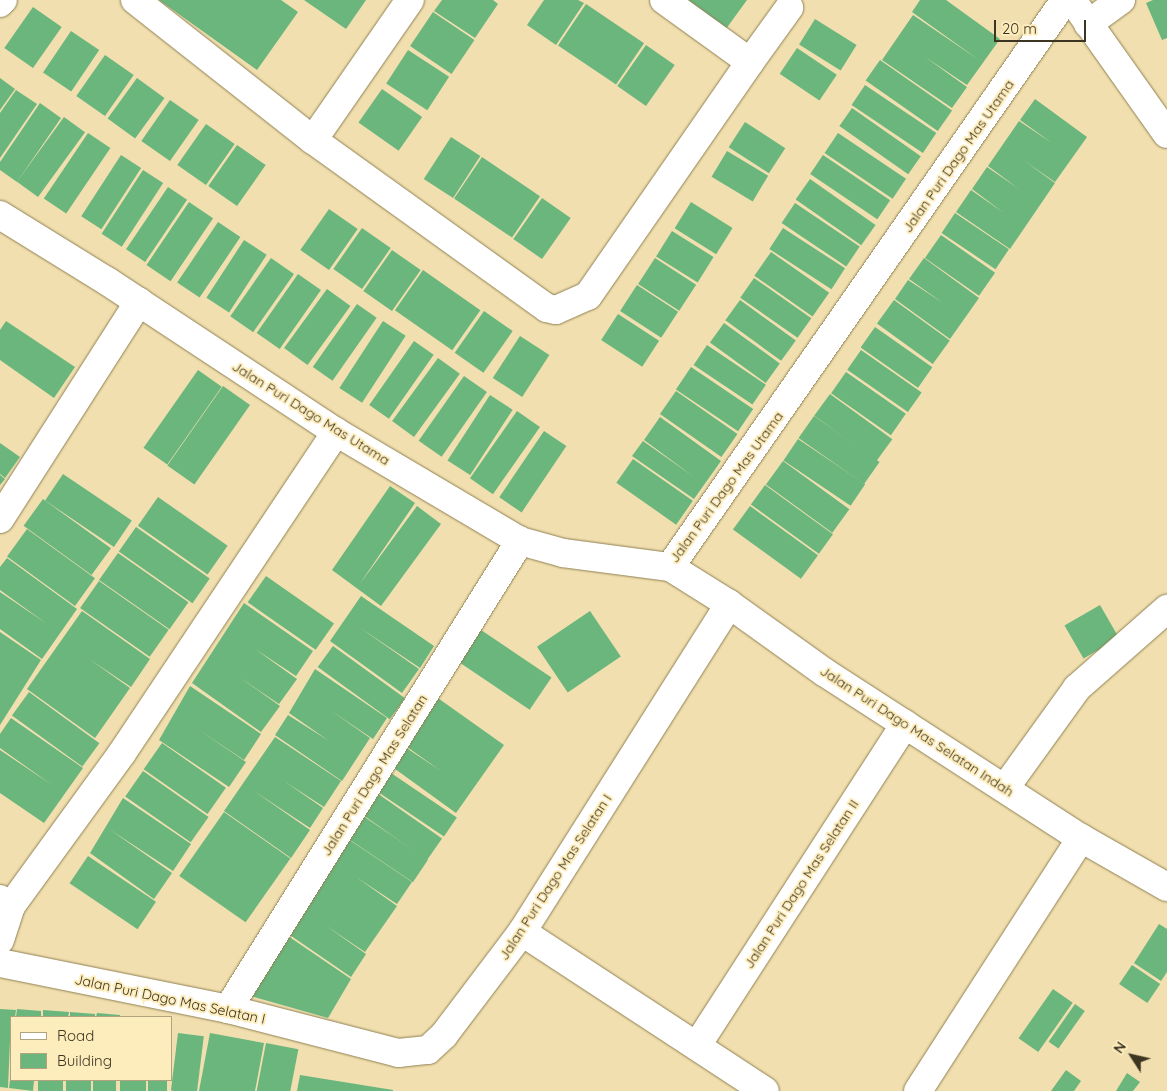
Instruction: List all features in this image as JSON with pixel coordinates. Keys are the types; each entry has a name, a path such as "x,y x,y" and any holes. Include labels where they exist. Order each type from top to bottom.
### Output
{"street":[{"path":"0,3 3,0"},
{"path":"135,0 313,140 547,308 564,309 588,296 789,8"},
{"path":"313,140 410,0"},
{"path":"664,0 750,62"},
{"name":"Jalan Puri Dago Mas Utama","path":"0,215 139,302 336,432 520,541 563,553 670,567 1065,0"},
{"path":"1072,0 1167,134"},
{"path":"1088,24 1121,0"},
{"path":"0,519 139,302"},
{"path":"0,940 6,902 122,753 336,432"},
{"name":"Jalan Puri Dago Mas Selatan","path":"228,1009 520,541"},
{"name":"Jalan Puri Dago Mas Selatan Indah","path":"670,567 729,604 905,724 1080,838 1167,887"},
{"name":"Jalan Puri Dago Mas Selatan I","path":"0,963 228,1009 398,1053 414,1054 428,1050 444,1035 522,932 729,604"},
{"path":"1005,788 1077,688 1167,609"},
{"name":"Jalan Puri Dago Mas Selatan II","path":"698,1044 905,724"},
{"path":"918,1091 1080,838"},
{"path":"522,932 698,1044 765,1091"}],"building":[{"path":"159,0 281,0 298,12 257,70"},
{"path":"304,0 366,0 346,29"},
{"path":"442,0 493,0 498,4 475,38 434,11"},
{"path":"544,0 578,0 584,3 556,45 527,25"},
{"path":"677,0 747,0 723,33"},
{"path":"920,0 946,0 1000,39 967,85 925,57 967,87 952,108 882,60 913,15 979,60 912,12"},
{"path":"1153,0 1167,0 1167,38 1162,40 1146,3"},
{"path":"586,4 644,43 616,85 558,45"},
{"path":"33,7 62,27 33,68 4,48"},
{"path":"433,12 474,40 452,74 410,46"},
{"path":"815,19 857,45 841,70 799,44"},
{"path":"71,31 99,50 71,91 43,72"},
{"path":"646,45 675,65 646,106 617,86"},
{"path":"797,48 837,75 819,101 780,74"},
{"path":"408,50 449,77 427,110 386,84"},
{"path":"105,55 134,75 105,116 76,96"},
{"path":"880,60 952,110 938,131 866,80"},
{"path":"0,78 15,89 0,110"},
{"path":"137,78 165,98 135,138 108,118"},
{"path":"865,85 936,133 923,153 852,105"},
{"path":"382,89 422,117 399,151 358,123"},
{"path":"16,90 37,104 0,158 0,113"},
{"path":"1035,99 1087,137 1055,182 1023,160 1055,183 1010,249 956,212 971,190 1004,213 972,189 987,167 1019,189 988,166 1019,121 1052,143 1020,120"},
{"path":"170,100 199,120 170,161 141,141"},
{"path":"40,103 61,118 17,182 0,170 0,162"},
{"path":"852,108 921,156 908,174 839,126"},
{"path":"64,117 85,132 38,197 17,182"},
{"path":"745,122 785,148 769,173 729,147"},
{"path":"206,124 235,144 206,185 177,165"},
{"path":"88,133 110,148 66,214 44,198"},
{"path":"838,133 906,179 893,199 825,153"},
{"path":"451,137 480,156 453,198 424,179"},
{"path":"237,145 266,165 237,206 208,186"},
{"path":"727,151 768,176 753,201 712,177"},
{"path":"121,155 141,168 101,229 81,216"},
{"path":"823,155 890,200 877,219 810,174"},
{"path":"482,157 540,196 512,238 454,198"},
{"path":"143,170 163,183 122,247 102,234"},
{"path":"810,179 876,225 861,245 796,199"},
{"path":"168,187 187,200 145,262 126,249"},
{"path":"542,198 571,218 542,259 513,239"},
{"path":"189,202 213,218 171,281 147,265"},
{"path":"691,202 733,228 716,254 675,228"},
{"path":"795,203 860,247 846,267 782,223"},
{"path":"329,209 358,229 329,270 300,250"},
{"path":"955,213 1009,249 995,269 942,233"},
{"path":"218,222 240,237 200,298 177,283"},
{"path":"362,228 391,248 362,289 333,269"},
{"path":"783,228 845,268 831,289 769,249"},
{"path":"672,231 714,257 698,282 656,256"},
{"path":"941,235 995,273 979,296 925,258"},
{"path":"244,240 267,255 229,313 206,298"},
{"path":"392,250 421,270 392,311 363,291"},
{"path":"771,252 829,293 813,316 754,276"},
{"path":"271,258 294,274 253,332 230,316"},
{"path":"655,258 696,285 679,311 638,284"},
{"path":"924,258 979,298 950,339 895,299 908,280 943,303 909,279"},
{"path":"423,270 480,310 452,350 395,310"},
{"path":"298,274 321,290 280,349 257,333"},
{"path":"754,278 811,318 798,338 740,298"},
{"path":"637,285 678,312 661,338 620,311"},
{"path":"327,289 350,306 308,365 284,348"},
{"path":"740,300 796,341 781,361 725,320"},
{"path":"894,300 950,341 933,364 877,323"},
{"path":"357,304 377,318 332,381 313,367"},
{"path":"484,311 513,331 483,373 455,353"},
{"path":"618,314 659,341 642,367 601,340"},
{"path":"6,321 75,367 54,398 0,360 0,330"},
{"path":"383,321 406,336 362,403 339,388"},
{"path":"724,323 780,364 766,383 710,342"},
{"path":"875,327 932,367 918,388 861,347"},
{"path":"520,336 549,355 522,397 493,378"},
{"path":"414,341 434,355 389,419 369,405"},
{"path":"707,345 766,385 752,405 694,365"},
{"path":"861,350 922,392 908,412 847,370"},
{"path":"438,358 460,374 414,437 392,421"},
{"path":"691,367 753,409 738,431 676,389"},
{"path":"198,370 222,387 167,464 144,448"},
{"path":"846,372 906,414 891,435 831,393"},
{"path":"464,376 487,392 442,457 419,441"},
{"path":"223,386 250,405 194,484 167,465"},
{"path":"676,391 737,434 721,457 660,414"},
{"path":"830,394 892,439 876,461 814,416"},
{"path":"490,395 513,410 470,475 448,460"},
{"path":"517,411 540,427 493,494 470,478"},
{"path":"814,416 880,462 864,484 799,438"},
{"path":"660,417 721,461 694,499 632,456 643,441 694,477 644,440"},
{"path":"544,431 566,446 522,512 499,497"},
{"path":"798,439 865,484 851,506 783,461"},
{"path":"0,443 20,457 5,478 0,474"},
{"path":"633,459 693,501 676,525 616,483"},
{"path":"783,461 849,509 832,533 766,484"},
{"path":"63,474 132,520 114,547 45,501"},
{"path":"0,475 5,479 0,485"},
{"path":"765,485 833,534 819,554 751,504"},
{"path":"390,486 415,503 359,585 417,506 441,524 381,606 332,570"},
{"path":"158,497 228,546 208,574 138,526"},
{"path":"43,499 111,548 92,575 24,526"},
{"path":"750,506 818,555 801,579 733,529"},
{"path":"136,527 210,579 193,603 119,552"},
{"path":"27,529 95,578 75,606 7,557"},
{"path":"118,553 188,602 170,629 99,580"},
{"path":"7,558 77,609 42,659 0,629 0,592 47,624 0,590 0,567"},
{"path":"266,576 334,624 316,650 248,602"},
{"path":"99,581 169,630 150,657 80,608"},
{"path":"361,596 434,646 420,668 359,627 419,669 402,693 330,641"},
{"path":"244,603 313,651 296,676 255,649 297,679 279,704 239,677 280,706 261,732 192,683"},
{"path":"1100,605 1119,638 1083,658 1064,626"},
{"path":"82,611 150,659 131,687 89,659 130,688 95,738 27,689"},
{"path":"590,611 621,657 568,692 537,647"},
{"path":"481,630 551,678 530,710 459,662"},
{"path":"0,632 41,660 0,725"},
{"path":"333,646 405,698 390,719 318,667"},
{"path":"315,669 387,718 373,739 330,710 370,738 342,781 275,735 288,715 329,741 289,713"},
{"path":"190,686 261,734 244,760 196,728 246,762 229,787 159,740"},
{"path":"29,692 99,743 82,767 12,715"},
{"path":"435,696 504,745 456,813 391,766 405,747 441,771 403,744"},
{"path":"11,718 83,768 44,823 0,793 0,750 52,785 0,748 0,734"},
{"path":"275,737 341,781 324,807 284,781 323,808 310,828 254,791 310,830 291,858 224,811"},
{"path":"162,743 226,788 208,814 144,769"},
{"path":"143,771 209,817 191,842 125,796"},
{"path":"388,771 457,817 444,836 375,790"},
{"path":"374,791 442,839 427,860 359,812"},
{"path":"123,798 191,844 173,871 109,829 172,873 154,899 90,853"},
{"path":"224,812 290,858 246,922 179,876"},
{"path":"360,814 428,860 413,882 345,836"},
{"path":"345,837 412,882 397,904 356,877 397,906 365,952 325,925 366,954 351,977 284,931"},
{"path":"88,856 156,902 138,929 70,883"},
{"path":"1159,924 1167,929 1167,972 1161,981 1134,963"},
{"path":"285,934 351,979 328,1018 247,995"},
{"path":"1132,965 1160,984 1147,1003 1119,984"},
{"path":"1053,989 1073,1003 1038,1052 1019,1038"},
{"path":"1075,1004 1085,1011 1058,1049 1049,1042"},
{"path":"0,1009 16,1010 15,1016 10,1016 8,1088 0,1087"},
{"path":"17,1009 41,1011 41,1016 16,1016"},
{"path":"43,1010 69,1012 68,1016 43,1016"},
{"path":"70,1012 95,1014 95,1016 70,1016"},
{"path":"97,1013 120,1015 120,1016 96,1016"},
{"path":"178,1033 204,1036 197,1091 171,1091"},
{"path":"210,1033 264,1043 255,1091 199,1091"},
{"path":"266,1043 298,1049 290,1091 257,1091"},
{"path":"1066,1070 1081,1081 1074,1091 1051,1091"},
{"path":"1127,1073 1140,1082 1133,1091 1116,1091"},
{"path":"300,1075 393,1090 393,1091 297,1091"},
{"path":"10,1080 34,1081 33,1091 9,1088"},
{"path":"38,1081 63,1081 63,1091 38,1091"},
{"path":"66,1081 91,1081 91,1091 66,1091"},
{"path":"93,1081 116,1081 116,1091 93,1091"},
{"path":"120,1081 146,1081 146,1091 120,1091"},
{"path":"148,1081 167,1081 167,1091 148,1091"}]}
